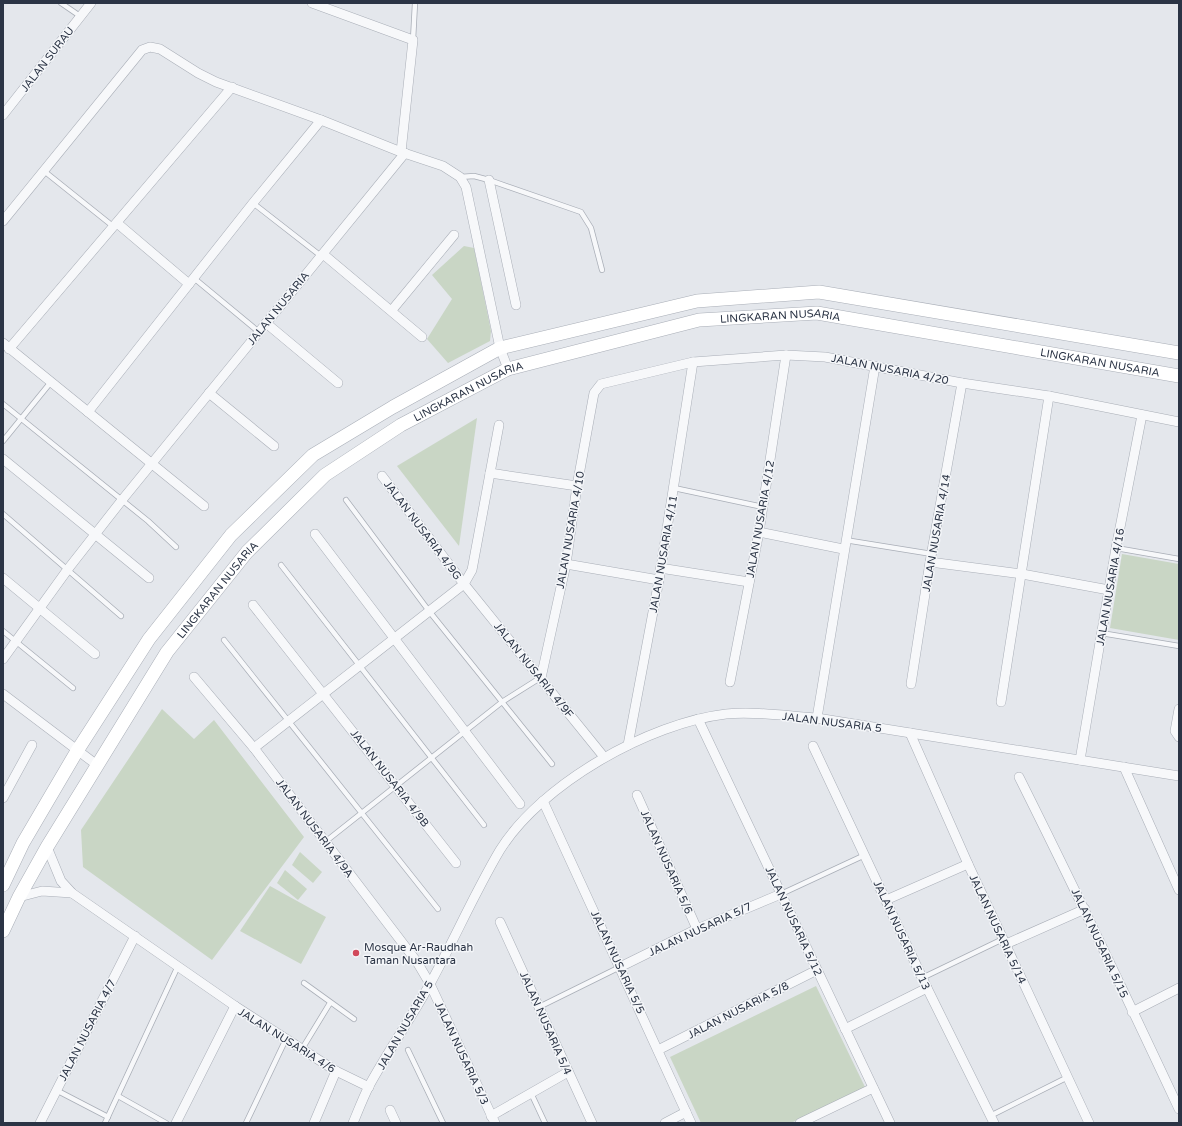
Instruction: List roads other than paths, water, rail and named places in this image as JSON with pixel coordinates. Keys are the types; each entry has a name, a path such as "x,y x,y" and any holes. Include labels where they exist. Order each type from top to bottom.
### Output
{"main road":[{"name":"LINGKARAN NUSARIA","path":"3,885 23,843 77,751 150,639 231,534 313,455 393,407 500,348 697,301 819,292 1179,353"},
{"name":"LINGKARAN NUSARIA","path":"3,931 19,897 47,847 167,652 247,552 325,475 401,425 508,368 700,320 817,313 1179,376"}],"street":[{"name":"JALAN SURAU","path":"3,114 91,3"},
{"path":"312,3 413,40 403,153"},
{"path":"3,221 142,50 150,47 160,49 198,73 403,153 443,166 460,177 466,187 500,348 508,368"},
{"path":"204,506 6,346 116,225 232,87"},
{"path":"88,412 253,203 321,120"},
{"name":"JALAN NUSARIA","path":"3,659 95,534 403,153"},
{"path":"489,180 516,305"},
{"path":"116,225 192,281"},
{"path":"392,310 454,235"},
{"path":"322,255 392,310 422,337"},
{"path":"266,324 338,383"},
{"name":"JALAN NUSARIA 4/20","path":"601,384 693,362 786,354 824,357 962,383 1049,396 1179,422"},
{"name":"JALAN NUSARIA 4/12","path":"730,682 760,532 786,354"},
{"name":"JALAN NUSARIA 4/11","path":"628,744 659,580 693,362"},
{"path":"816,718 875,366"},
{"name":"JALAN NUSARIA 4/14","path":"911,684 931,558 962,383"},
{"name":"JALAN NUSARIA 4/10","path":"541,678 566,564 577,486 594,393 601,384"},
{"path":"209,393 274,446"},
{"path":"1001,702 1049,396"},
{"name":"JALAN NUSARIA 4/16","path":"1080,760 1116,548 1142,415"},
{"path":"254,748 464,584 472,570 499,425"},
{"path":"3,459 149,578"},
{"path":"490,473 577,486"},
{"name":"JALAN NUSARIA 4/9G","path":"382,476 464,584"},
{"path":"760,532 844,544"},
{"path":"315,534 520,804"},
{"path":"931,558 1109,590"},
{"path":"566,564 659,580"},
{"path":"660,568 749,582"},
{"path":"3,578 96,654"},
{"name":"JALAN NUSARIA 4/9F","path":"464,584 604,757"},
{"name":"JALAN NUSARIA 4/9B","path":"253,605 456,863"},
{"name":"JALAN NUSARIA 4/9A","path":"194,677 254,748 417,962 430,984"},
{"path":"3,694 97,765"},
{"path":"1179,709 1175,731 1179,737"},
{"name":"JALAN NUSARIA 5","path":"352,1123 369,1087 430,984 501,849 525,819 543,801 604,757 628,744 698,719 726,714 753,714 816,718 1179,776"},
{"name":"JALAN NUSARIA 5/12","path":"698,719 890,1123"},
{"name":"JALAN NUSARIA 5/14","path":"910,733 968,864 1089,1123"},
{"path":"3,798 32,745"},
{"name":"JALAN NUSARIA 5/13","path":"813,746 926,988 992,1120"},
{"path":"1124,767 1179,890"},
{"name":"JALAN NUSARIA 5/15","path":"1019,777 1085,909 1132,1012 1179,1109"},
{"name":"JALAN NUSARIA 5/6","path":"637,795 697,929"},
{"name":"JALAN NUSARIA 5/5","path":"543,801 692,1123"},
{"path":"47,847 61,881 72,893 235,1006"},
{"path":"886,900 968,864"},
{"path":"19,897 42,891 72,893"},
{"name":"JALAN NUSARIA 5/7","path":"620,967 697,929 781,894"},
{"path":"1004,942 1085,909"},
{"name":"JALAN NUSARIA 5/4","path":"500,922 592,1123"},
{"name":"JALAN NUSARIA 4/7","path":"40,1123 135,936"},
{"name":"JALAN NUSARIA 5/8","path":"658,1050 817,970"},
{"name":"JALAN NUSARIA 5/3","path":"430,984 493,1119"},
{"path":"845,1029 926,988"},
{"path":"1132,1012 1179,988"},
{"name":"JALAN NUSARIA 4/6","path":"176,1123 235,1006 336,1071 369,1087"},
{"path":"314,1123 336,1071"},
{"path":"493,1119 531,1093 568,1072"},
{"path":"800,1123 873,1088"},
{"path":"390,1110 396,1123"},
{"path":"666,1123 686,1112"}],"lane":[{"path":"61,3 80,16"},
{"path":"413,40 415,3"},
{"path":"44,171 116,225"},
{"path":"460,177 474,176 489,180 581,212 591,228 602,270"},
{"path":"253,203 322,255"},
{"path":"192,281 259,332"},
{"path":"3,441 52,382"},
{"path":"3,404 122,500 176,546"},
{"path":"674,488 763,507"},
{"path":"346,500 429,611 552,764"},
{"path":"3,514 121,616"},
{"path":"844,544 931,558"},
{"path":"1116,548 1179,559"},
{"path":"281,565 430,758 484,825"},
{"path":"3,631 73,688"},
{"path":"1101,633 1179,646"},
{"path":"224,640 438,909"},
{"path":"325,842 502,702 541,678"},
{"path":"781,894 865,855"},
{"path":"922,978 1004,942"},
{"path":"105,1123 178,966"},
{"path":"539,1007 620,967"},
{"path":"304,984 354,1020"},
{"path":"302,1049 330,1003"},
{"path":"246,1123 286,1039"},
{"path":"408,1050 443,1123"},
{"path":"992,1120 1068,1077"},
{"path":"56,1090 108,1117"},
{"path":"531,1093 545,1123"},
{"path":"118,1096 166,1123"}],"place":[{"name":"Mosque Ar-Raudhah Taman Nusantara","path":"356,953"}]}
